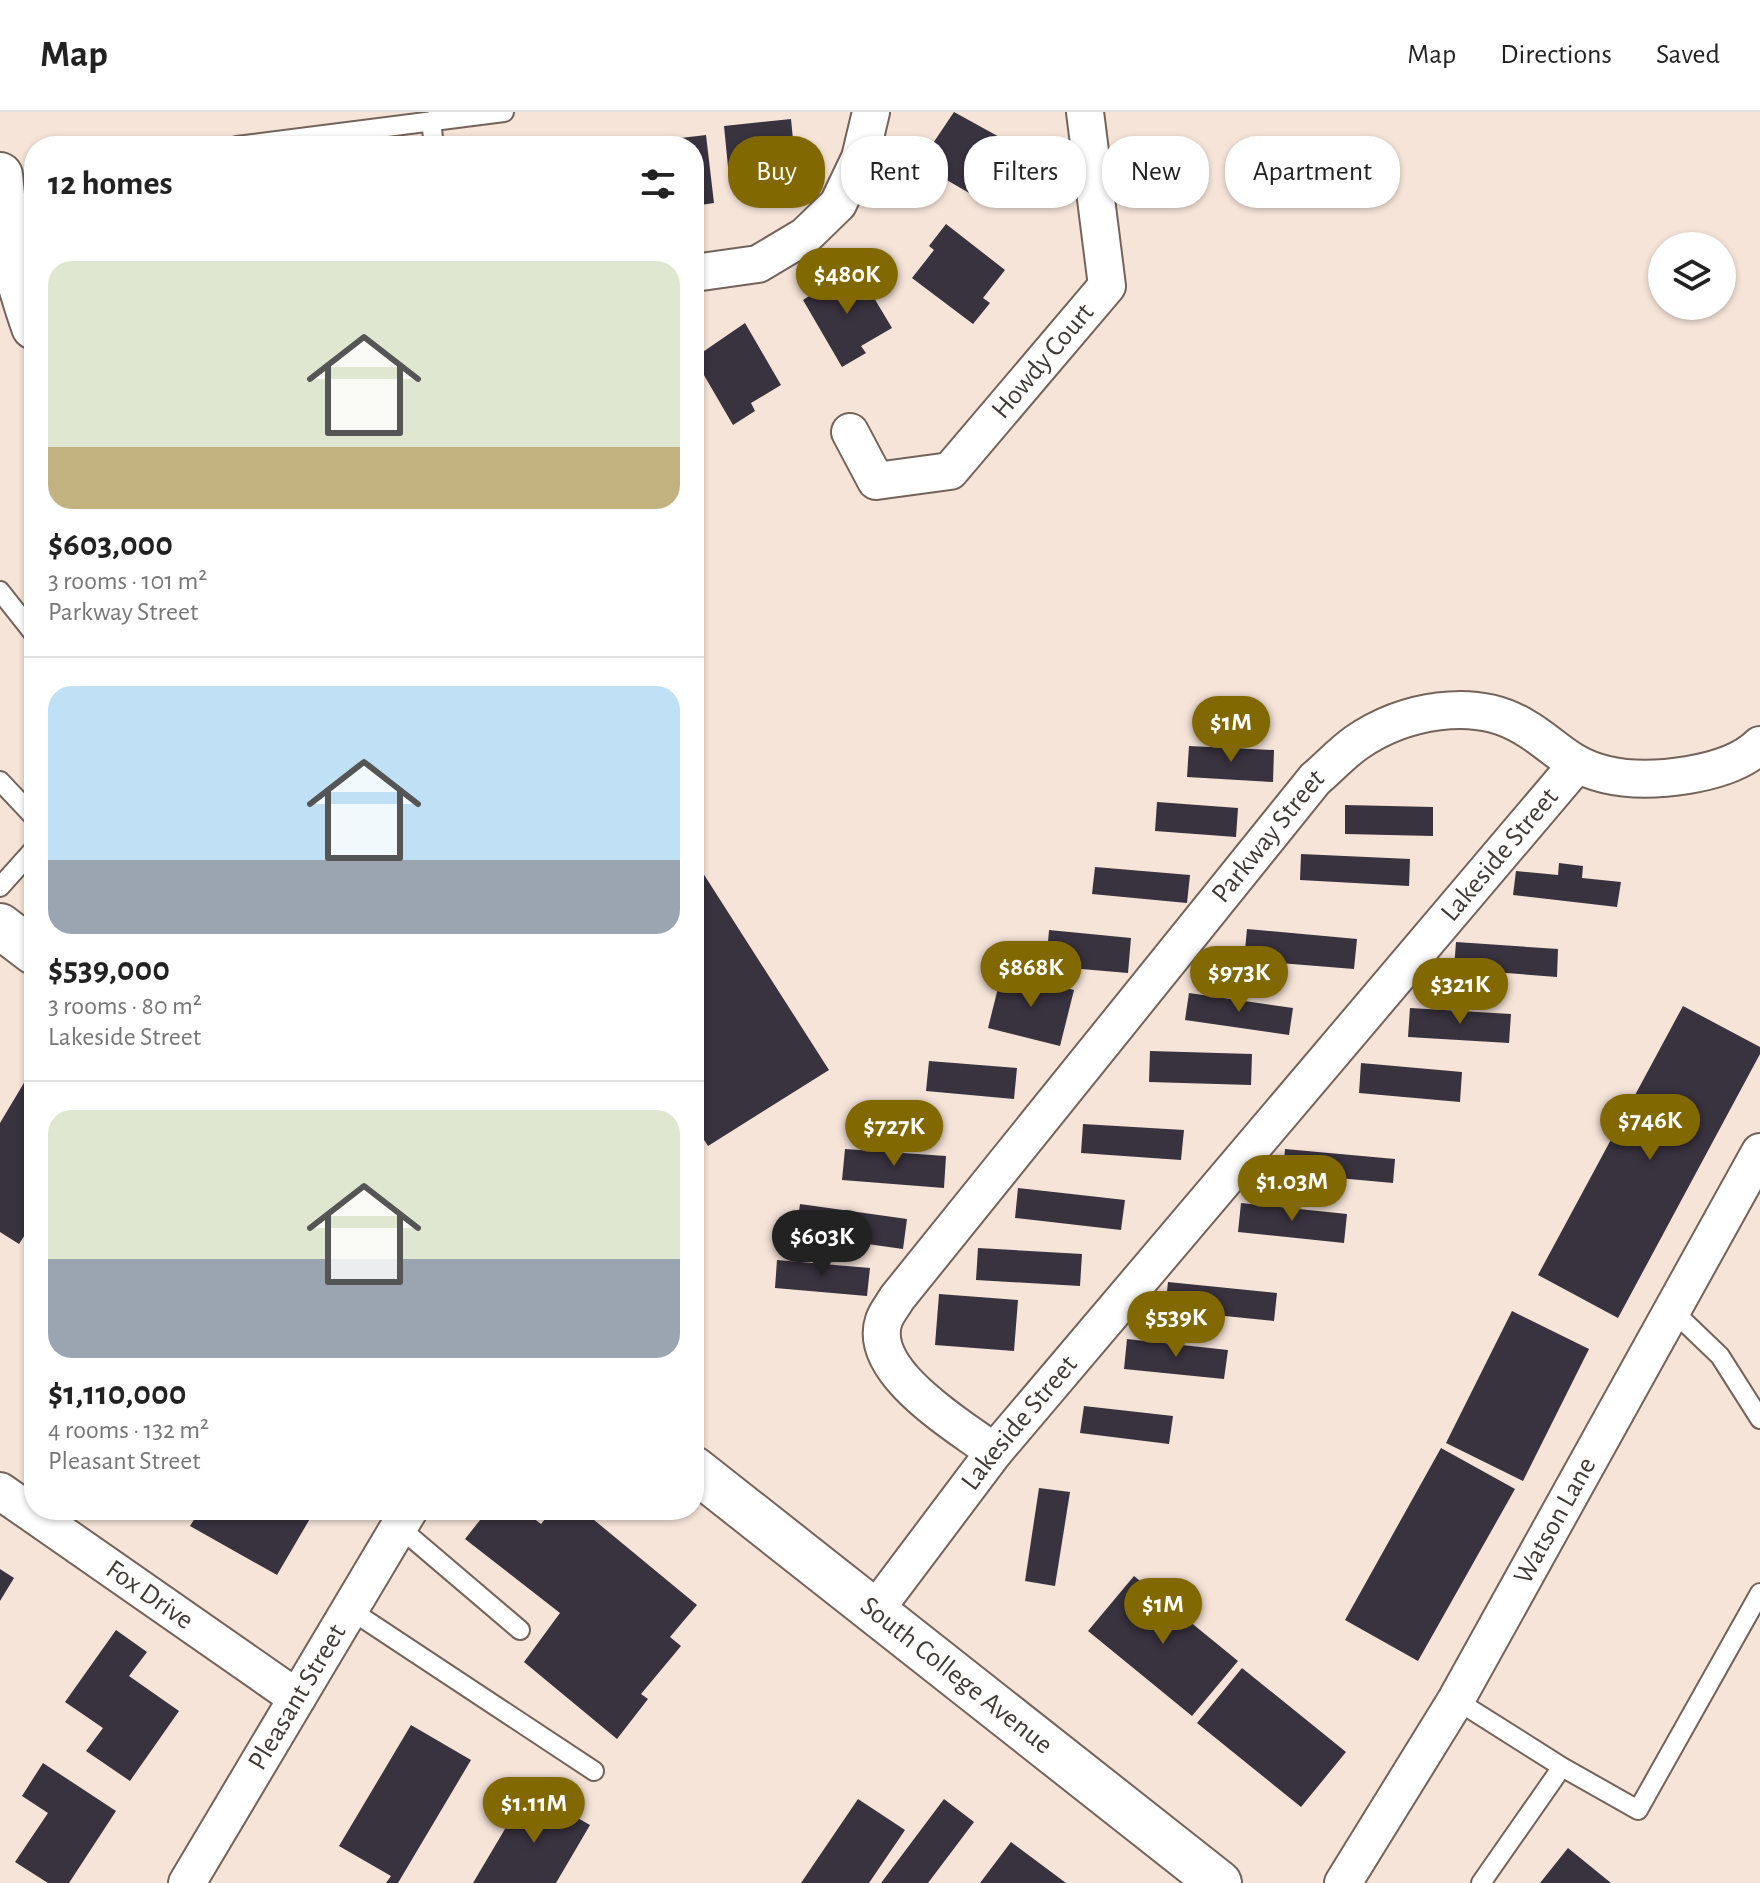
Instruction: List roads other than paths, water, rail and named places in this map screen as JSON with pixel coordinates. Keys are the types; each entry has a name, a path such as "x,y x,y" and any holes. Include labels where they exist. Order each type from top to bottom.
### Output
{"main road":[{"path":"0,175 2,207 24,297"},
{"path":"0,926 24,944"},
{"name":"South College Avenue","path":"704,1477 1219,1883"}],"street":[{"path":"704,272 758,264 805,236 838,204 860,158 871,112"},
{"name":"Howdy Court","path":"850,432 876,481 950,471 1107,286 1085,112"},
{"name":"Parkway Street","path":"994,1452 907,1384 890,1365 884,1345 883,1322 897,1298 1315,779 1357,743 1399,720 1434,712 1478,710 1522,725 1577,764"},
{"name":"Lakeside Street","path":"873,1613 994,1452 1577,764 1621,778 1663,779 1710,771 1760,745"},
{"name":"Watson Lane","path":"1343,1883 1456,1700 1760,1152"},
{"name":"Fox Drive","path":"0,1491 24,1508"},
{"name":"Fox Drive","path":"42,1520 297,1698"},
{"name":"Pleasant Street","path":"187,1883 403,1520"}],"lane":[{"path":"315,136 504,112"},
{"path":"431,121 433,136"},
{"path":"0,591 24,621"},
{"path":"0,781 24,806"},
{"path":"0,887 24,860"},
{"path":"1671,1309 1720,1356 1760,1419"},
{"path":"406,1520 520,1630"},
{"path":"1456,1700 1562,1767 1638,1810 1753,1622 1760,1593"},
{"path":"349,1609 594,1771"},
{"path":"1481,1883 1562,1767"}]}
